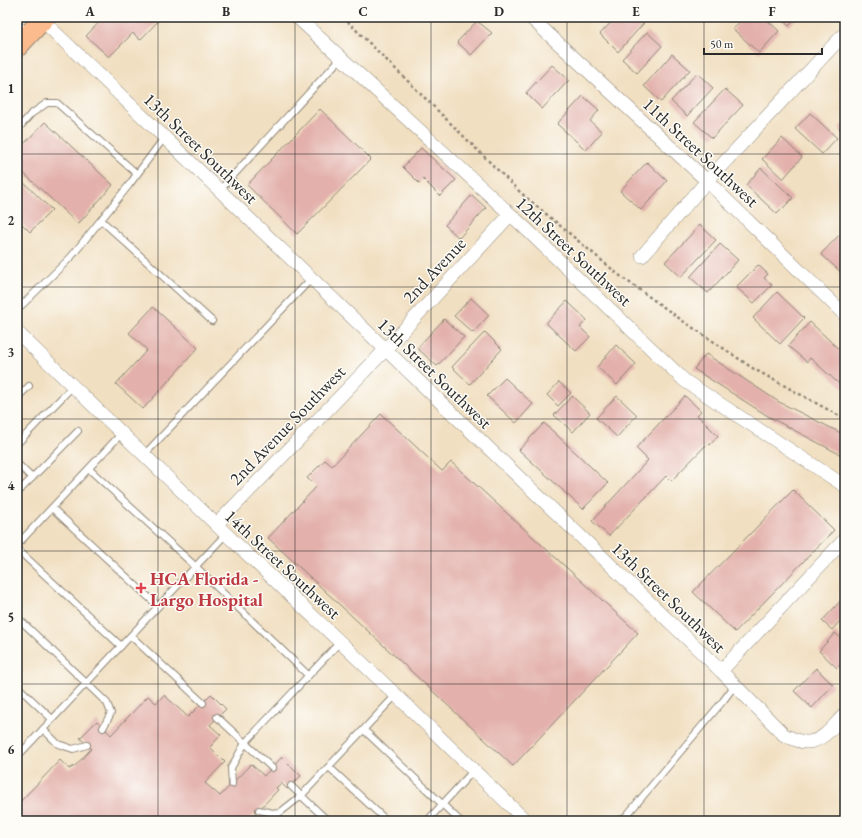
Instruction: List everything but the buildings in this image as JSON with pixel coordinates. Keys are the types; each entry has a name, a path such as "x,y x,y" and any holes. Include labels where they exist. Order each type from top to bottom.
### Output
{"main road":[{"path":"20,37 44,19"}],"street":[{"name":"12th Street Southwest","path":"297,17 510,215 685,381 845,486"},
{"name":"11th Street Southwest","path":"530,17 707,181 845,315"},
{"name":"13th Street Southwest","path":"44,19 219,191 735,684 784,735 797,741 808,743 817,740 830,730 845,714"},
{"path":"642,256 707,181 845,33"},
{"name":"2nd Avenue","path":"385,350 510,215"},
{"name":"14th Street Southwest","path":"17,332 526,821"},
{"name":"2nd Avenue Southwest","path":"216,524 385,350"},
{"path":"721,671 845,539"}],"lane":[{"path":"219,191 341,58"},
{"path":"17,130 31,114 47,103 57,103 137,174"},
{"path":"17,310 71,257 164,138"},
{"path":"101,220 212,321"},
{"path":"144,455 311,279"},
{"path":"17,398 28,386"},
{"path":"17,444 73,386"},
{"path":"17,494 78,431"},
{"path":"17,545 122,433"},
{"path":"17,463 32,478"},
{"path":"89,469 195,566 308,675"},
{"path":"52,508 158,606"},
{"path":"17,757 226,534"},
{"path":"17,549 121,646"},
{"path":"17,617 107,703 111,713 103,728"},
{"path":"130,636 203,703"},
{"path":"232,784 231,768 245,743 340,642"},
{"path":"620,821 627,815 718,707 735,684"},
{"path":"17,686 52,719"},
{"path":"259,810 278,814 301,796 396,695"},
{"path":"217,718 272,768"},
{"path":"43,729 58,744 73,749 87,744"},
{"path":"364,730 460,821"},
{"path":"329,767 387,821"},
{"path":"427,821 474,770"},
{"path":"291,786 328,821"}],"path":[{"path":"343,17 521,193 619,275 754,369 845,418"}],"place":[{"name":"HCA Florida - Largo Hospital","path":"141,588"}]}
